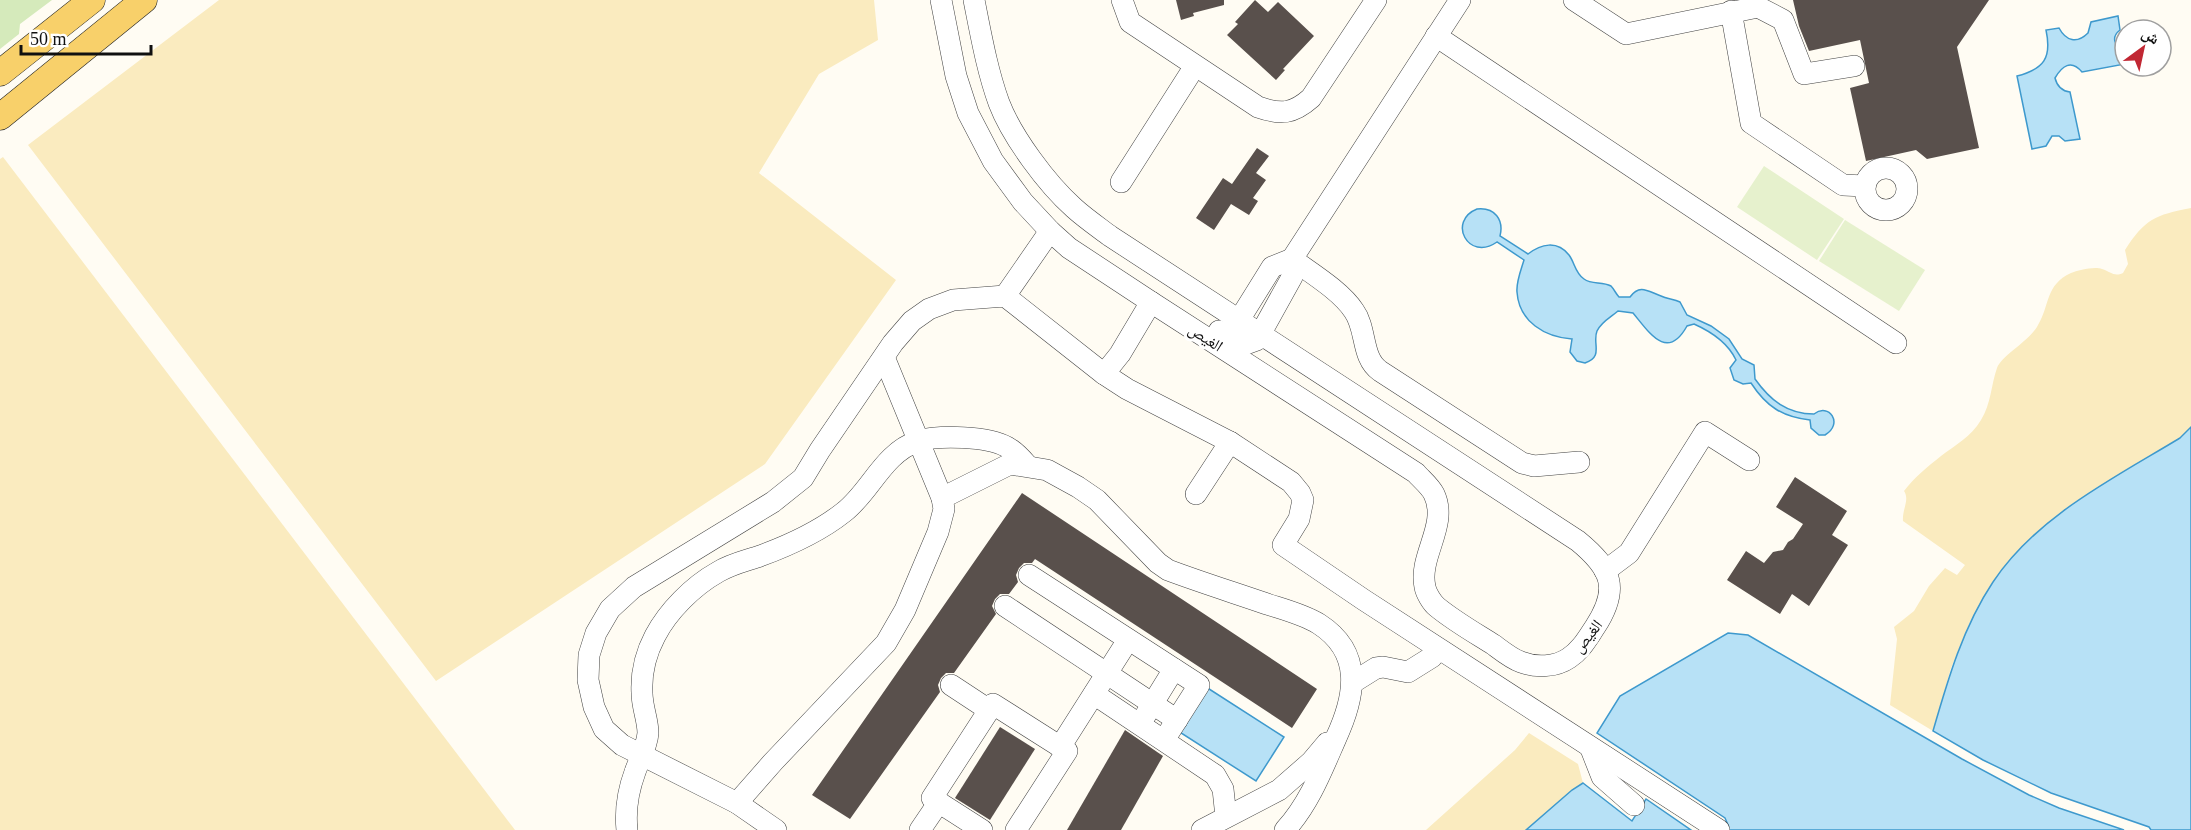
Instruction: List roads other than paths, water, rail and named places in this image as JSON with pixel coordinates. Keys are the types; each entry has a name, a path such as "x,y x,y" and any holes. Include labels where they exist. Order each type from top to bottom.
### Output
{"main road":[{"path":"0,73 92,0"},
{"path":"0,117 144,0"}],"street":[{"name":"الغيص","path":"941,0 956,76 968,113 993,161 1023,202 1050,231 1070,248 1151,302 1416,473 1433,492 1437,503 1436,526 1425,567 1425,589 1435,605 1520,662 1539,666 1550,665 1564,662 1580,651 1606,611 1610,597 1605,571 1593,553 1578,541 1110,236 1073,207 1046,178 1023,147 1000,106 988,69 974,0"},
{"path":"1122,0 1130,22 1258,107 1274,113 1288,112 1301,107 1311,98 1376,0"},
{"path":"1182,321 1201,321 1246,344 1254,343 1292,277 1292,259 1460,0"},
{"path":"1574,0 1626,34 1758,7 1783,20 1804,74 1854,66"},
{"path":"1731,11 1751,123 1843,185 1865,186"},
{"path":"1436,36 1896,343"},
{"path":"1121,182 1195,66"},
{"path":"1005,296 1050,231"},
{"path":"1239,320 1272,267 1292,259"},
{"path":"1292,259 1355,311 1371,362 1380,371 1522,463 1534,466 1579,462"},
{"path":"777,830 737,803 622,745 604,729 594,707 588,680 589,655 596,633 610,609 634,587 773,502 803,478 884,357 912,321 929,309 953,300 1005,296 1126,389 1230,442 1280,472 1291,482 1303,500 1299,519 1283,544 1438,649 1719,830"},
{"path":"1104,374 1120,354 1151,302"},
{"path":"737,803 886,644 905,610 938,532 944,509 942,498 884,357"},
{"path":"1605,571 1629,553 1705,432 1749,460"},
{"path":"627,830 628,798 648,734 642,692 644,667 655,636 678,605 706,579 735,564 784,546 829,523 846,511 893,456 906,446 918,441 931,438 972,439 998,443 1019,454 1027,465"},
{"path":"1196,494 1230,442"},
{"path":"942,498 1010,464 1047,470 1097,500 1158,563 1168,570 1307,618 1329,631 1345,651 1352,683 1351,702 1308,798 1285,830"},
{"path":"1029,575 1199,685 1164,740"},
{"path":"1005,606 1177,720"},
{"path":"1060,747 1128,640"},
{"path":"1352,683 1376,668 1383,667 1408,672 1432,657 1438,649"},
{"path":"1140,724 1174,669"},
{"path":"951,685 989,710"},
{"path":"1094,694 1215,775 1222,789 1226,817"},
{"path":"982,830 932,798 993,704 1067,751 1016,830"},
{"path":"1202,830 1279,790 1311,762 1340,729"},
{"path":"1591,749 1602,777 1634,805"},
{"path":"920,830 939,802"}],"water":[{"path":"2118,16 2118,18 2113,18 2113,66 2082,72 2070,65 2064,67 2055,78 2060,88 2070,92 2080,139 2065,141 2059,136 2052,136 2046,146 2032,149 2017,76 2034,70 2044,61 2048,48 2046,30 2059,28 2065,36 2076,40 2088,33 2091,22"},
{"path":"1477,209 1493,212 1501,225 1500,236 1528,254 1544,246 1559,247 1569,255 1581,277 1590,282 1611,286 1619,297 1630,297 1641,289 1680,302 1687,315 1711,326 1729,339 1742,359 1754,365 1755,379 1773,399 1787,408 1804,413 1829,412 1834,420 1831,430 1825,435 1819,435 1811,428 1810,420 1783,413 1769,404 1751,383 1743,384 1734,380 1730,368 1736,360 1729,348 1694,324 1687,326 1680,337 1665,343 1652,335 1633,313 1618,311 1597,331 1594,357 1585,363 1577,361 1570,352 1572,339 1543,331 1528,320 1523,312 1517,288 1524,260 1497,242 1487,247 1477,247 1465,238 1462,230 1463,222"},
{"path":"2191,427 2191,830 2151,830 2149,827 2051,793 1983,760 1933,731 1951,673 1973,617 1993,582 2011,559 2032,537 2078,500 2180,438"},
{"path":"1728,633 1748,635 1962,759 2029,795 2059,808 2124,830 1728,830 1725,818 1597,733 1620,696"},
{"path":"1206,687 1284,737 1256,781 1178,731"},
{"path":"1583,783 1632,821 1646,799 1691,830 1526,830"}]}
